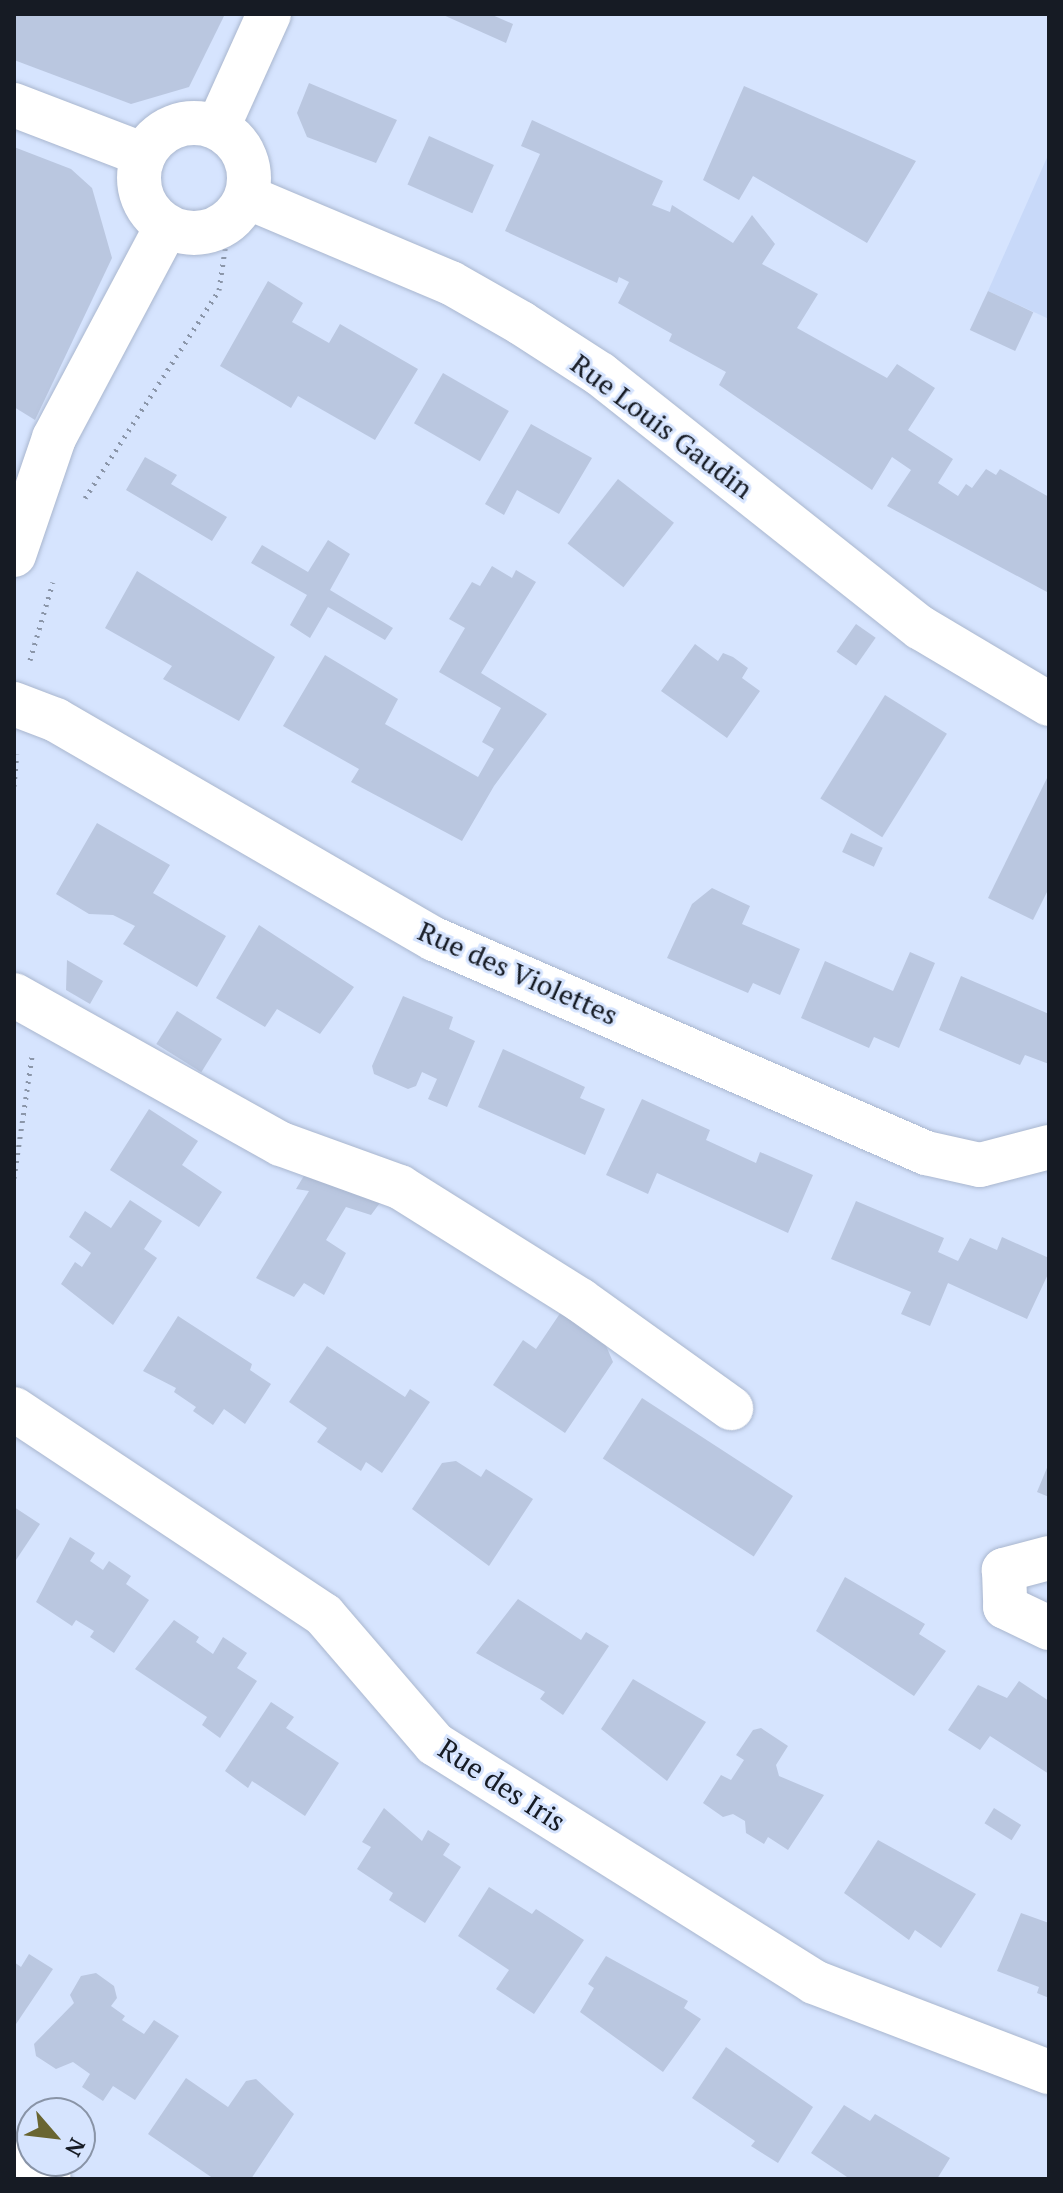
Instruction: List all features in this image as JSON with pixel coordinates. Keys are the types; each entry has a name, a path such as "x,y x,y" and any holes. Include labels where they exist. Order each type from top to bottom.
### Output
{"street":[{"path":"218,127 269,14"},
{"path":"14,105 144,155"},
{"path":"189,122 218,127 239,145 250,170 238,210 198,234 166,227 147,207 139,181 144,155 163,132 189,122"},
{"name":"Rue Louis Gaudin","path":"238,210 451,283 521,323 637,402 921,628 1049,704"},
{"path":"14,555 54,438 166,227"},
{"name":"Rue des Violettes","path":"18,706 56,720 434,939 926,1153 980,1165 1049,1147"},
{"path":"14,995 281,1144 400,1187 580,1300 731,1408"},
{"name":"Rue des Iris","path":"14,1409 324,1615 435,1744 814,1982 1049,2072"},
{"path":"1049,1558 1004,1570 1005,1607 1049,1628"},
{"path":"14,2155 49,2179"}],"path":[{"path":"82,504 219,290 238,210"},
{"path":"14,786 18,706 55,575"},
{"path":"14,1178 30,1091 32,1048"}],"shaded area":[{"path":"1049,153 1049,319 988,291"}],"building":[{"path":"14,14 225,14 189,87 131,104 14,60"},
{"path":"441,14 490,14 513,24 506,43"},
{"path":"309,83 397,120 376,163 307,137 297,113"},
{"path":"744,86 916,161 867,243 753,176 739,200 703,180"},
{"path":"532,120 663,181 652,205 670,212 672,205 733,243 752,215 775,244 762,264 818,294 797,328 887,378 897,364 935,388 908,430 953,459 938,483 958,496 966,484 972,488 986,469 996,475 1000,469 1049,497 1047,592 887,506 911,470 892,457 872,490 719,385 726,372 669,341 672,334 618,303 629,282 619,277 617,283 505,231 540,154 521,146"},
{"path":"429,136 494,165 472,213 407,184"},
{"path":"14,147 71,169 92,188 112,258 35,420 14,407"},
{"path":"268,281 303,303 292,322 329,343 340,324 418,369 375,440 298,396 291,408 220,366"},
{"path":"988,291 1033,312 1015,351 970,330"},
{"path":"443,373 509,411 480,461 414,423"},
{"path":"531,424 592,458 559,514 517,490 504,515 485,504"},
{"path":"145,457 177,475 171,484 227,517 212,541 126,490"},
{"path":"618,479 674,523 623,587 568,544"},
{"path":"328,540 350,554 330,590 393,628 385,640 328,607 310,638 290,625 307,595 251,563 262,545 308,572"},
{"path":"492,566 512,578 516,570 536,582 481,673 547,714 494,786 462,841 351,782 359,769 283,726 325,655 398,699 385,724 478,777 494,749 482,742 501,708 439,672 465,628 449,619 472,582 480,586"},
{"path":"137,571 275,657 239,721 163,679 172,666 105,628"},
{"path":"856,624 876,638 856,666 836,652"},
{"path":"695,644 718,661 723,653 733,657 748,668 742,678 760,691 727,738 661,691"},
{"path":"885,695 947,734 882,837 820,798"},
{"path":"1049,774 1049,888 1033,920 988,898"},
{"path":"97,823 170,865 153,893 226,936 197,987 123,944 135,926 113,915 89,914 56,894"},
{"path":"851,833 883,848 874,867 842,852"},
{"path":"712,888 750,906 742,924 800,949 780,995 753,983 748,993 667,958 692,904"},
{"path":"259,925 354,987 320,1034 277,1009 265,1027 216,998"},
{"path":"910,952 935,963 899,1048 874,1037 869,1048 801,1018 825,961 893,991"},
{"path":"67,960 103,981 90,1004 66,990"},
{"path":"961,976 1049,1014 1049,1064 1025,1055 1020,1065 939,1030"},
{"path":"403,996 453,1017 449,1029 475,1041 447,1107 428,1099 437,1079 422,1072 416,1086 408,1089 374,1074 372,1066"},
{"path":"177,1011 222,1039 201,1072 156,1044"},
{"path":"503,1049 585,1087 580,1098 605,1109 585,1155 478,1107"},
{"path":"642,1099 710,1130 706,1140 756,1163 760,1152 813,1175 788,1233 657,1173 648,1194 606,1175"},
{"path":"149,1109 198,1141 182,1165 222,1192 199,1227 110,1170"},
{"path":"311,1164 388,1192 371,1215 346,1207 326,1240 346,1253 324,1295 304,1283 294,1297 256,1278 309,1191 296,1189"},
{"path":"130,1200 162,1221 144,1249 157,1258 113,1325 61,1284 75,1262 82,1267 91,1253 69,1237 85,1211 111,1228"},
{"path":"856,1201 944,1238 938,1252 958,1261 970,1238 997,1250 1002,1237 1049,1258 1049,1272 1027,1319 948,1283 930,1326 901,1314 911,1292 831,1259"},
{"path":"565,1306 598,1327 613,1362 565,1433 493,1385 523,1340 536,1349"},
{"path":"178,1316 252,1364 250,1370 271,1384 245,1424 224,1409 213,1425 193,1411 196,1407 174,1392 176,1388 143,1371"},
{"path":"327,1346 405,1397 410,1389 430,1402 382,1473 366,1462 361,1471 317,1442 327,1428 289,1402"},
{"path":"642,1398 793,1496 754,1556 603,1458"},
{"path":"456,1461 481,1477 486,1469 533,1499 489,1566 412,1509 442,1463"},
{"path":"1049,1463 1049,1497 1037,1492"},
{"path":"14,1507 40,1524 14,1563"},
{"path":"70,1537 95,1553 90,1561 103,1570 109,1561 131,1576 126,1584 149,1600 114,1653 90,1637 94,1631 76,1620 72,1626 36,1602"},
{"path":"845,1577 925,1624 919,1634 946,1651 914,1696 816,1631"},
{"path":"518,1599 581,1640 586,1632 609,1646 563,1715 540,1699 545,1692 476,1653"},
{"path":"174,1620 199,1637 196,1642 213,1654 223,1637 247,1653 237,1668 257,1681 220,1738 202,1725 207,1717 135,1669"},
{"path":"633,1679 706,1722 667,1781 601,1729"},
{"path":"1019,1681 1049,1701 1049,1774 990,1736 980,1750 948,1730 978,1685 1007,1698"},
{"path":"271,1702 294,1717 286,1728 339,1763 305,1816 252,1781 248,1788 225,1771"},
{"path":"761,1728 788,1746 776,1765 779,1776 824,1795 788,1850 768,1837 764,1844 746,1833 745,1821 733,1814 723,1817 703,1803 721,1775 731,1780 744,1760 736,1755 753,1730"},
{"path":"384,1808 422,1841 428,1830 450,1844 443,1855 461,1867 425,1923 389,1900 393,1893 357,1869 371,1847 362,1842"},
{"path":"994,1808 1021,1825 1012,1840 984,1823"},
{"path":"878,1840 976,1894 941,1948 915,1930 909,1940 844,1893"},
{"path":"489,1887 532,1914 536,1909 584,1940 534,2014 496,1989 509,1970 458,1936"},
{"path":"1021,1913 1049,1923 1049,1998 1037,1993 1039,1987 997,1971"},
{"path":"29,1954 53,1969 14,2027 14,1962 21,1967"},
{"path":"606,1956 688,2001 684,2008 701,2019 663,2072 580,2012 594,1988 588,1984"},
{"path":"96,1973 114,1986 117,1998 111,2006 125,2016 122,2020 144,2034 154,2020 179,2036 135,2100 113,2086 103,2101 82,2087 90,2074 73,2062 56,2069 36,2056 34,2044 74,2003 70,1995 81,1976"},
{"path":"726,2047 813,2107 778,2163 751,2146 755,2141 692,2098"},
{"path":"186,2078 228,2107 246,2081 256,2079 294,2114 251,2179 214,2179 148,2134"},
{"path":"844,2105 870,2121 875,2114 950,2158 937,2179 850,2179 811,2153"}]}
